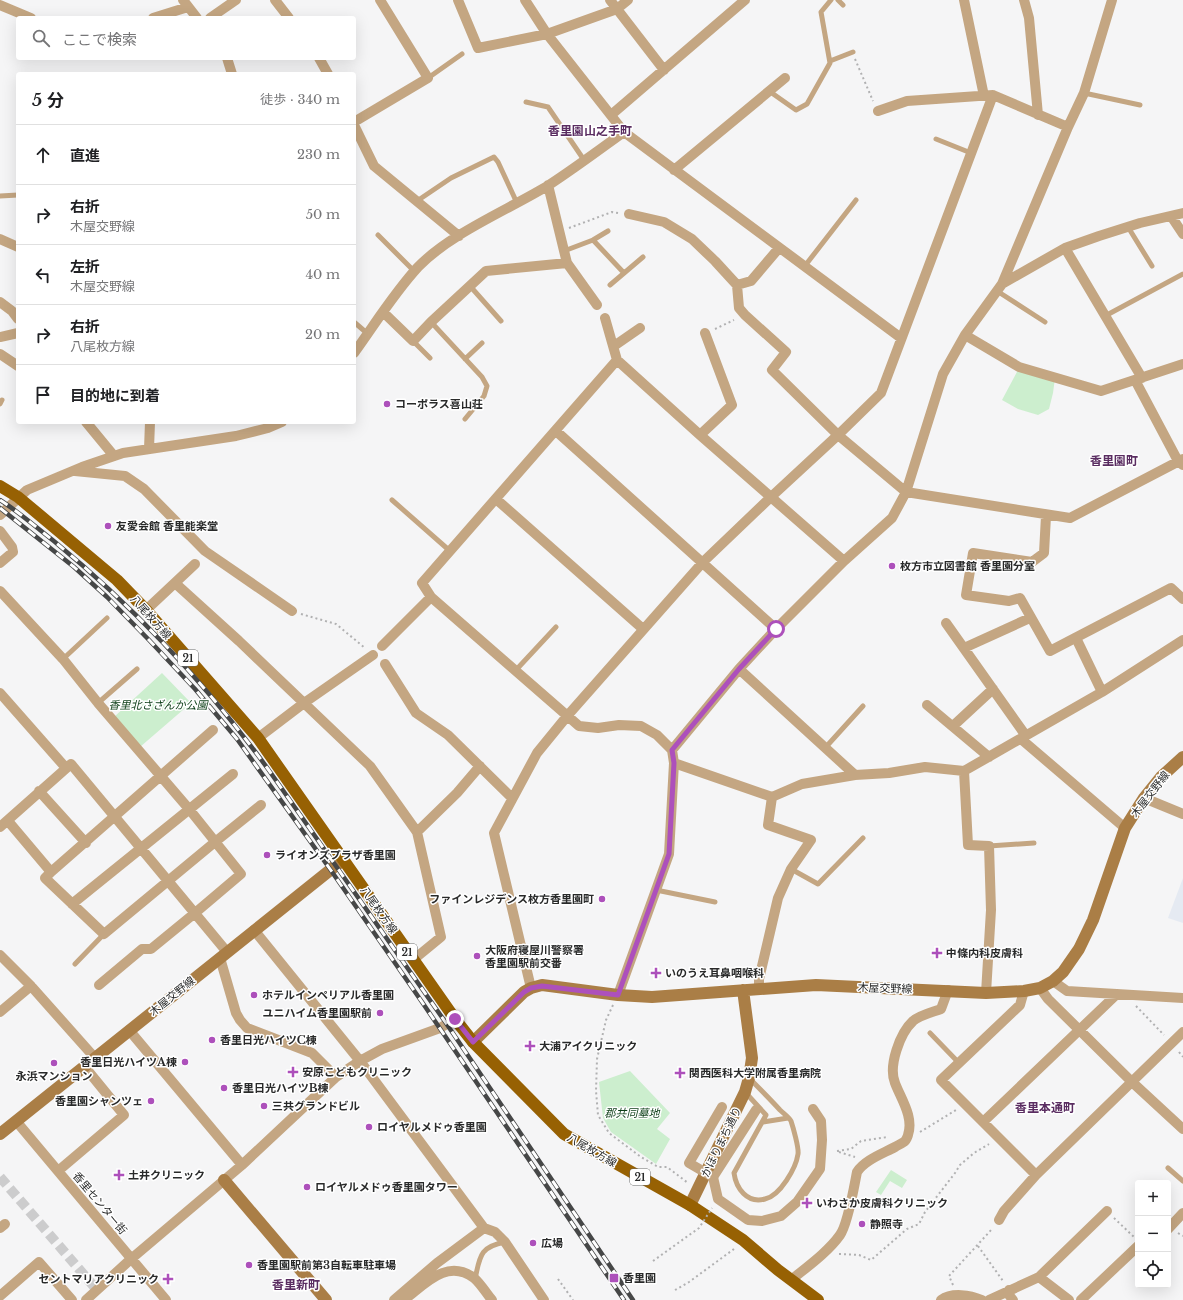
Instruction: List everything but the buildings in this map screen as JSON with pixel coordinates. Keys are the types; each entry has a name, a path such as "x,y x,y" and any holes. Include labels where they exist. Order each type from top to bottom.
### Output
{"main road":[{"name":"八尾枚方線","path":"0,486 18,497 117,580 146,610 258,738 455,1019 473,1042 564,1134 690,1205 743,1240 791,1280 818,1300"},
{"name":"木屋交野線","path":"531,988 542,986 618,995 652,997 816,985 948,990 986,993 1024,991 1040,988 1053,981 1063,972 1079,949 1093,920 1124,828 1161,776 1183,756"},
{"name":"木屋交野線","path":"0,1134 344,859"},
{"path":"473,1042 524,992 531,988"},
{"name":"かほりまち通り","path":"690,1205 745,1092 749,1078 752,1058 743,990"},
{"path":"224,1180 326,1300"}],"street":[{"path":"213,16 236,0"},
{"path":"275,0 287,16"},
{"path":"356,123 428,78 380,0"},
{"path":"458,0 475,46 478,48 547,34 617,9 628,0"},
{"path":"525,0 547,34 624,132 901,338"},
{"path":"610,0 664,70"},
{"path":"611,115 745,0"},
{"path":"531,988 494,833 537,753 568,715 703,562 770,497 838,435 880,393 971,153 988,96 964,0"},
{"path":"1024,0 1029,18 1038,114"},
{"path":"672,750 739,669 776,629 844,561 892,518 906,492 943,374 965,335 1000,288 1084,93 1112,0"},
{"path":"158,16 185,4 195,16"},
{"path":"0,5 26,16"},
{"path":"228,60 231,72"},
{"path":"320,60 327,72"},
{"path":"674,170 785,78"},
{"path":"878,111 907,100 988,96 1038,114 1068,128"},
{"path":"356,128 374,166 460,236"},
{"path":"356,350 414,272 438,250 548,185 624,132"},
{"path":"548,185 567,263 597,305"},
{"path":"1000,288 1065,248 1128,227 1183,213"},
{"path":"629,214 664,222 692,239 715,261 737,285 739,308 786,352 772,370 838,435 906,492 1046,516 1070,518 1181,462 1105,316 1065,248"},
{"path":"1170,216 1183,234"},
{"path":"0,239 16,246"},
{"path":"737,285 752,281 779,248"},
{"path":"383,312 413,340 486,271 567,263"},
{"path":"0,302 12,311 16,316"},
{"path":"605,318 617,360 844,561"},
{"path":"614,346 640,328"},
{"path":"0,337 16,333"},
{"path":"700,435 732,405 705,334"},
{"path":"965,335 1019,367 1101,391 1183,364"},
{"path":"0,354 16,365"},
{"path":"617,360 422,583 431,597 579,726 598,728 619,725 641,726 656,735 672,750 674,763 669,854 618,995"},
{"path":"88,424 114,456"},
{"path":"149,449 150,424"},
{"path":"0,515 27,490 73,470 123,453 236,436 268,428 277,424"},
{"path":"556,431 776,629"},
{"path":"73,470 125,476 144,489 205,551 292,611"},
{"path":"496,499 643,630"},
{"path":"1046,516 1044,553 1032,562 973,553 966,594 1009,601 1020,598 1050,651 1171,588 1183,599"},
{"path":"0,531 12,547 13,552 0,563"},
{"path":"146,610 195,564"},
{"path":"175,583 239,641 370,766 417,832 441,937 413,960"},
{"path":"0,591 63,659 160,777 189,809 241,874 151,949 142,949 99,985"},
{"path":"382,646 431,597"},
{"path":"964,648 1030,618"},
{"path":"946,623 993,689 1024,737 1124,828"},
{"path":"1076,638 1102,692"},
{"path":"674,763 772,796 802,784 855,775 889,773 925,767 964,771 1102,692 1183,640"},
{"path":"258,738 304,703 373,655"},
{"path":"385,664 416,713 448,735 512,798"},
{"path":"739,669 855,775"},
{"path":"953,726 993,689"},
{"path":"0,693 66,768"},
{"path":"927,705 989,757"},
{"path":"213,730 45,878 104,934 261,805"},
{"path":"51,872 4,824 39,791 71,764 195,913 224,955 236,1013 240,1020 248,1028 312,1053 336,1077"},
{"path":"417,832 457,793 480,766"},
{"path":"964,771 968,845 989,846 991,910 986,993"},
{"path":"72,904 233,774"},
{"path":"39,791 86,842"},
{"path":"759,989 759,979 778,898 791,869 811,840 768,825 772,796"},
{"path":"1144,798 1183,814"},
{"path":"254,930 360,1061 484,1228 495,1232 505,1242 544,1300"},
{"path":"0,955 31,986 95,1058"},
{"path":"1053,981 1068,991 1183,998"},
{"path":"0,1012 31,986"},
{"path":"1040,988 1048,999 1132,1082 1183,1129"},
{"path":"791,1280 840,1235 844,1227 857,1172 860,1168 907,1137 909,1120 906,1107 894,1081 893,1069 896,1052 901,1037 906,1029 914,1020 941,1009 948,990"},
{"path":"1024,991 1020,1005 941,1080 1036,1175"},
{"path":"983,1122 1080,1030 1121,994"},
{"path":"86,1300 131,1259 242,1165 336,1077 382,1049 440,1028 455,1019"},
{"path":"129,1030 242,1165"},
{"path":"999,1220 1004,1211 1036,1175 1183,1032"},
{"path":"58,1171 124,1115 84,1066"},
{"path":"713,1177 689,1163 722,1106"},
{"path":"756,1110 713,1177 718,1199 748,1220 762,1221 781,1216 797,1202 820,1169 822,1140 821,1121 813,1109"},
{"name":"香里センター街","path":"16,1121 166,1300"},
{"path":"989,1300 1039,1277 1107,1211"},
{"path":"1171,1226 1183,1213"},
{"path":"394,1300 437,1263 484,1228"},
{"path":"1081,1300 1135,1249"},
{"path":"0,1296 39,1262 72,1300"},
{"path":"404,1300 439,1274 449,1270 459,1272 475,1279 492,1300"},
{"path":"1039,1277 1069,1300"},
{"path":"1009,1290 1009,1295 1013,1300"},
{"path":"941,1300 946,1297 959,1295 982,1300"}],"lane":[{"path":"769,91 796,110 807,104 830,63 821,12 831,0"},
{"path":"838,0 843,4"},
{"path":"830,61 852,52"},
{"path":"428,78 462,54"},
{"path":"1084,93 1140,105"},
{"path":"526,102 548,107 584,160"},
{"path":"936,139 971,153"},
{"path":"417,201 451,178 494,157 498,162 517,203"},
{"path":"0,196 16,195"},
{"path":"804,267 856,200"},
{"path":"1128,227 1152,266"},
{"path":"564,251 593,240 608,231"},
{"path":"378,235 414,272"},
{"path":"593,240 624,273"},
{"path":"610,285 642,257"},
{"path":"1105,316 1183,274"},
{"path":"470,286 501,321"},
{"path":"1000,288 1045,322"},
{"path":"431,322 482,377 486,386 484,396 465,419"},
{"path":"356,324 368,334"},
{"path":"413,340 430,358"},
{"path":"465,359 482,343"},
{"path":"392,500 450,551"},
{"path":"63,659 107,618"},
{"path":"516,670 556,627"},
{"path":"98,703 137,669"},
{"path":"825,748 863,706"},
{"path":"791,869 818,884 863,838"},
{"path":"989,846 1034,843"},
{"path":"656,890 715,902"},
{"path":"75,964 104,934"},
{"path":"930,1033 959,1063"},
{"path":"745,1092 766,1115 734,1173 738,1188 746,1196 754,1200 765,1199 772,1196 786,1182 794,1168 798,1152 790,1120 749,1078"},
{"path":"763,1122 788,1118"},
{"path":"1168,1168 1183,1181"},
{"path":"475,1279 478,1262 486,1249 493,1245 505,1242"}],"path":[{"path":"852,52 878,111"},
{"path":"559,232 612,212 629,214"},
{"path":"705,334 745,315"},
{"path":"292,611 336,624 373,655"},
{"path":"1121,994 1172,1043"},
{"path":"618,995 606,1020 597,1059 596,1091 598,1115 609,1133 641,1157 658,1167 667,1167 697,1190"},
{"path":"869,1161 837,1151 852,1149 861,1141 895,1136 907,1137 965,1104"},
{"path":"823,1252 859,1255 871,1260 907,1229 919,1224 925,1212 960,1165 974,1153 999,1138"},
{"path":"653,1261 699,1228 718,1199"},
{"path":"1107,1211 1135,1237"},
{"path":"959,1295 949,1276 978,1246 999,1220"},
{"path":"978,1246 1009,1290"},
{"path":"675,1290 689,1282 737,1247"},
{"path":"558,1279 572,1300"}],"shaded area":[{"path":"1183,878 1183,923 1168,918"}],"green space":[{"path":"1018,370 1055,378 1049,409 1038,415 1018,409 1002,400"},
{"name":"香里北さざんか公園","path":"162,673 191,703 140,747 114,717"},
{"name":"郡共同墓地","path":"630,1071 670,1113 657,1129 670,1139 656,1164 611,1132 603,1118 599,1082"},
{"path":"891,1170 907,1180 902,1188 890,1181 881,1195 876,1192"}],"tunnel":[{"path":"0,1177 97,1290"}],"railway":[{"path":"0,500 28,520 85,567 141,621 195,678 245,738 446,1023 633,1300"},
{"path":"0,508 74,567 107,597 195,689 237,739 330,869 422,1002 624,1300"}],"place":[{"name":"コーポラス喜山荘","path":"387,404"},
{"name":"友愛会館 香里能楽堂","path":"108,526"},
{"name":"枚方市立図書館 香里園分室","path":"892,566"},
{"name":"ライオンズプラザ香里園","path":"267,855"},
{"name":"ファインレジデンス枚方香里園町","path":"602,899"},
{"name":"中條内科皮膚科","path":"937,953"},
{"name":"大阪府寝屋川警察署 香里園駅前交番","path":"477,956"},
{"name":"いのうえ耳鼻咽喉科","path":"656,973"},
{"name":"ホテルインペリアル香里園","path":"254,995"},
{"name":"ユニハイム香里園駅前","path":"380,1013"},
{"name":"香里日光ハイツC棟","path":"212,1040"},
{"name":"大浦アイクリニック","path":"530,1046"},
{"name":"香里日光ハイツA棟","path":"185,1062"},
{"name":"永浜マンション","path":"54,1063"},
{"name":"安原こどもクリニック","path":"293,1072"},
{"name":"関西医科大学附属香里病院","path":"680,1073"},
{"name":"香里日光ハイツB棟","path":"224,1088"},
{"name":"香里園シャンツェ","path":"151,1101"},
{"name":"三共グランドビル","path":"264,1106"},
{"name":"ロイヤルメドゥ香里園","path":"369,1127"},
{"name":"土井クリニック","path":"119,1175"},
{"name":"ロイヤルメドゥ香里園タワー","path":"307,1187"},
{"name":"いわさか皮膚科クリニック","path":"807,1203"},
{"name":"静照寺","path":"862,1224"},
{"name":"広場","path":"533,1243"},
{"name":"香里園駅前第3自転車駐車場","path":"249,1265"},
{"name":"香里園","path":"614,1278"},
{"name":"セントマリアクリニック","path":"168,1279"}],"district":[{"name":"香里園山之手町","path":"590,131"},
{"name":"香里園町","path":"1114,461"},
{"name":"香里本通町","path":"1045,1108"},
{"name":"香里新町","path":"296,1285"}],"route":[{"path":"455,1019 473,1042 524,992 531,988 542,986 618,995 669,854 674,763 672,750 739,669 776,629"}]}
